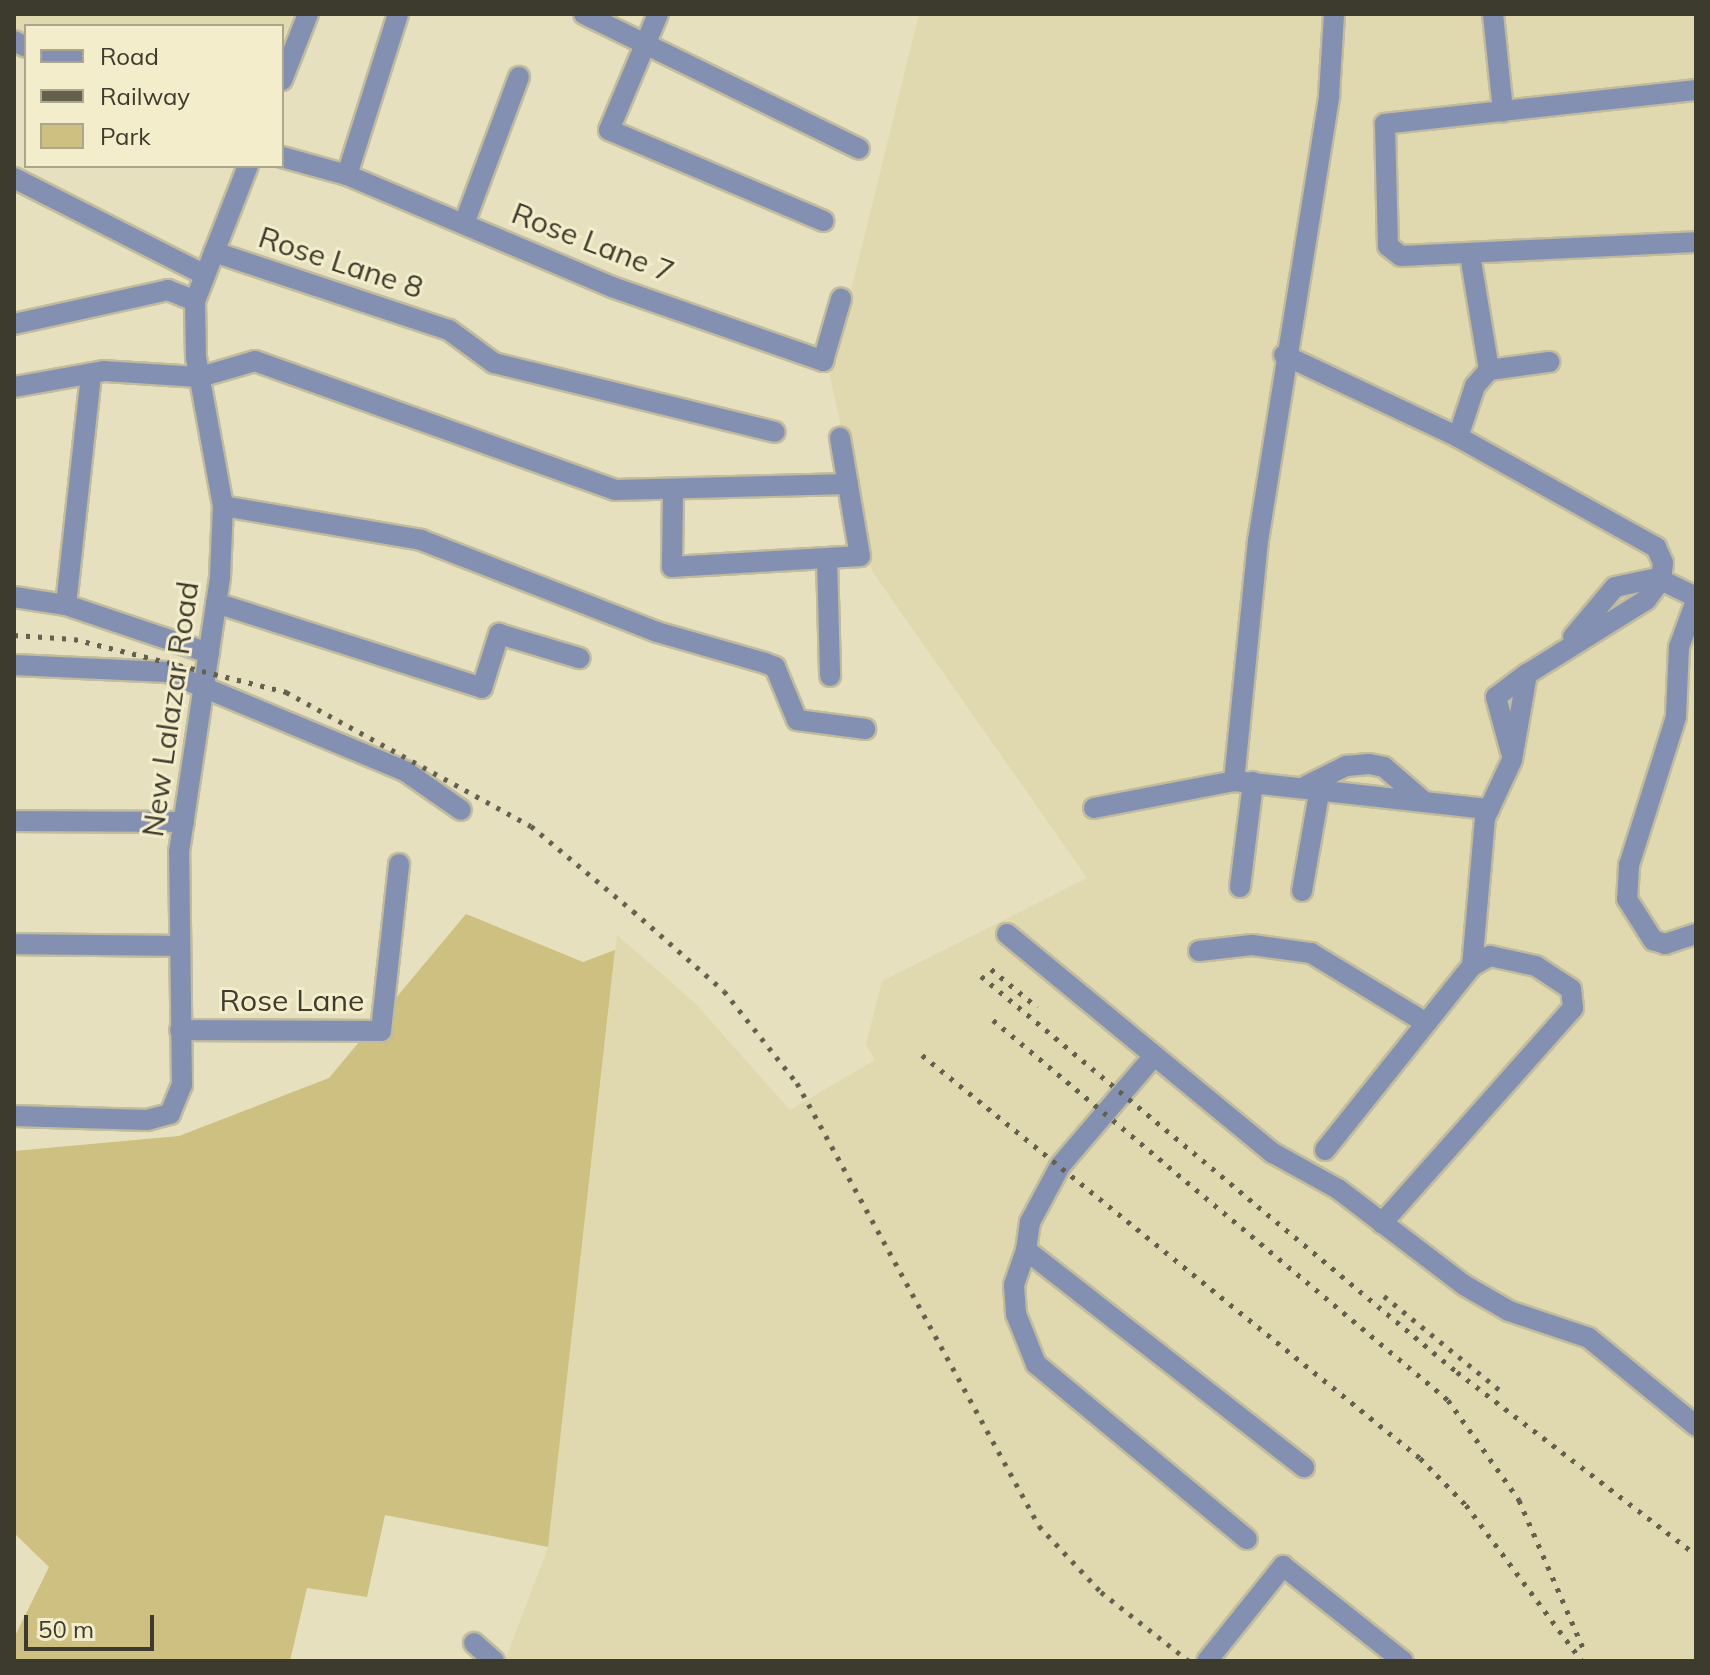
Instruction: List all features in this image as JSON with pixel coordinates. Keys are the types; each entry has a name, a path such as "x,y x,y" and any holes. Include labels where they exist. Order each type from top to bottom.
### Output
{"street":[{"path":"284,75 308,14"},
{"path":"347,175 398,14"},
{"path":"584,14 859,149"},
{"path":"658,14 650,46 609,124 614,134 823,221"},
{"path":"1240,887 1244,781 1284,355 1329,96 1334,14"},
{"path":"1493,14 1503,111"},
{"path":"464,224 519,77"},
{"path":"1696,90 1385,124 1388,246 1401,256 1696,242"},
{"name":"Rose Lane 7","path":"284,158 347,175 612,287 823,361 841,299"},
{"name":"New Lalazar Road","path":"14,1116 123,1122 170,1114 182,1085 176,946 184,822 216,603 223,506 200,377 195,301 247,168"},
{"path":"14,178 205,275"},
{"name":"Rose Lane 8","path":"214,252 449,330 494,363 775,432"},
{"path":"1470,255 1489,370"},
{"path":"19,319 168,290 195,301"},
{"path":"1284,355 1458,437 1656,547 1662,579"},
{"path":"14,387 91,373 200,377 255,361 615,490 673,492 848,484"},
{"path":"1458,437 1475,386 1489,370 1549,362"},
{"path":"66,605 91,373"},
{"path":"673,492 672,567 860,556 840,438"},
{"path":"223,506 421,540 657,632 775,667 797,720 865,729"},
{"path":"827,558 830,676"},
{"path":"1472,966 1489,809 1513,755 1496,697 1565,646 1615,587 1662,579 1696,599 1672,678 1686,719 1629,865 1627,899 1653,940 1665,944 1696,934"},
{"path":"14,597 66,605 209,653"},
{"path":"216,603 482,688 499,634 579,658"},
{"path":"14,665 123,665 204,685 405,771 461,810"},
{"path":"1094,808 1244,781 1489,809"},
{"path":"1302,891 1312,787"},
{"path":"14,821 184,822"},
{"name":"Rose Lane","path":"180,1030 381,1031 399,864"},
{"path":"1007,934 1273,1153 1382,1223 1509,1311 1589,1338 1696,1426"},
{"path":"14,944 176,946"},
{"path":"1199,951 1262,945 1311,953 1426,1023"},
{"path":"1325,1150 1472,966 1490,956 1536,966 1571,989 1573,1008 1382,1223"},
{"path":"1153,1057 1054,1175 1030,1222 1026,1250 1014,1285 1016,1314 1036,1364 1247,1539"},
{"path":"1026,1250 1304,1467"},
{"path":"1207,1661 1283,1566 1403,1661"}],"shaded area":[{"path":"14,14 294,14 284,36 284,24 24,24 24,46 14,41"},
{"path":"919,14 1696,14 1696,1661 505,1661 548,1547 617,935 695,1003 790,1110 875,1060 866,1044 882,981 1087,878 872,571 830,376"}],"green space":[{"path":"466,914 583,962 615,950 548,1547 385,1515 367,1597 307,1588 290,1661 14,1661 14,1638 49,1567 14,1533 14,1151 179,1136 329,1078"}],"railway":[{"path":"14,635 74,639 286,692 531,826 633,911 724,991 797,1083 1039,1526 1101,1592 1189,1661"},
{"path":"991,969 1037,1007"},
{"path":"981,976 1457,1372 1696,1555"},
{"path":"993,1020 1448,1400 1519,1500 1584,1650"},
{"path":"922,1055 1420,1458 1466,1505 1582,1661"},
{"path":"1384,1296 1502,1392"}]}
